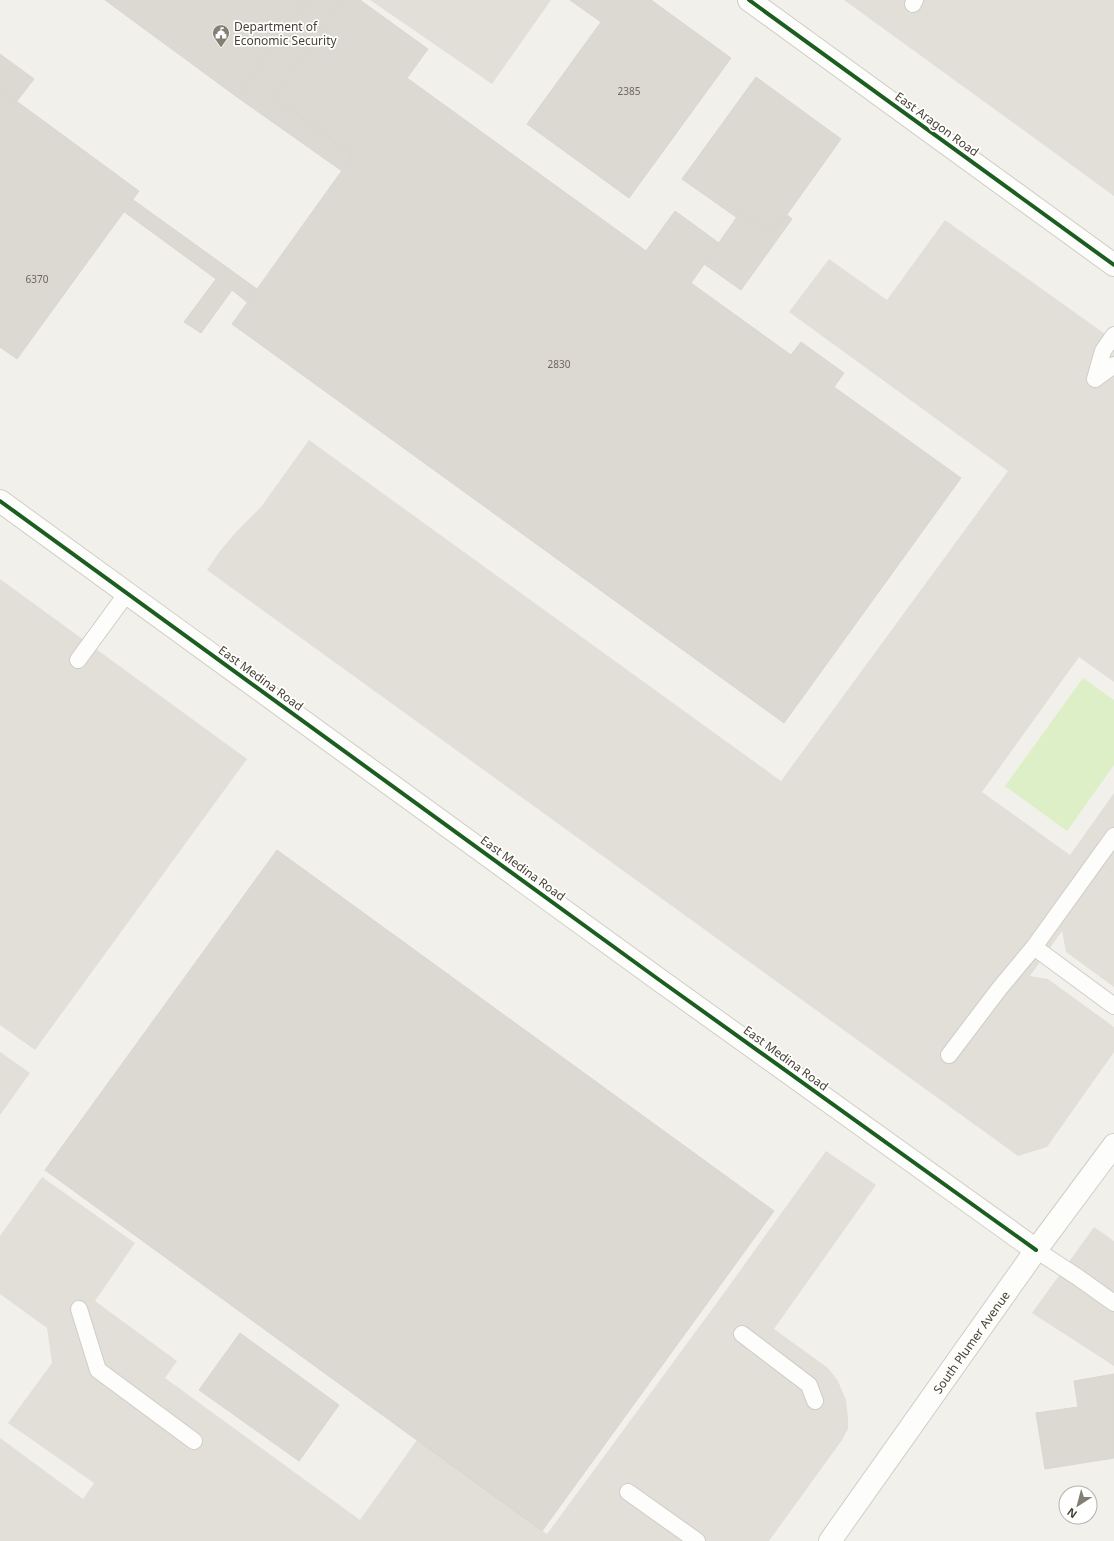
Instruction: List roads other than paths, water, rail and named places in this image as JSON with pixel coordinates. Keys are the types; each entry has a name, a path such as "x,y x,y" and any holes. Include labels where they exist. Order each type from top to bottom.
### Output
{"street":[{"name":"East Aragon Road","path":"749,0 1114,265"},
{"name":"East Medina Road","path":"0,501 652,974 1036,1250"},
{"name":"South Plumer Avenue","path":"830,1541 1036,1250 1114,1146"}],"lane":[{"path":"1114,335 1103,350 1095,378 1114,365"},
{"path":"78,660 127,593"},
{"path":"949,1055 999,989 1034,947 1114,836"},
{"path":"1034,947 1114,1006"},
{"path":"1036,1250 1114,1303"},
{"path":"79,1309 98,1370 194,1441"},
{"path":"742,1334 809,1385 815,1401"},
{"path":"628,1492 697,1541"}],"place":[{"name":"Department of Economic Security","path":"221,48"}]}
